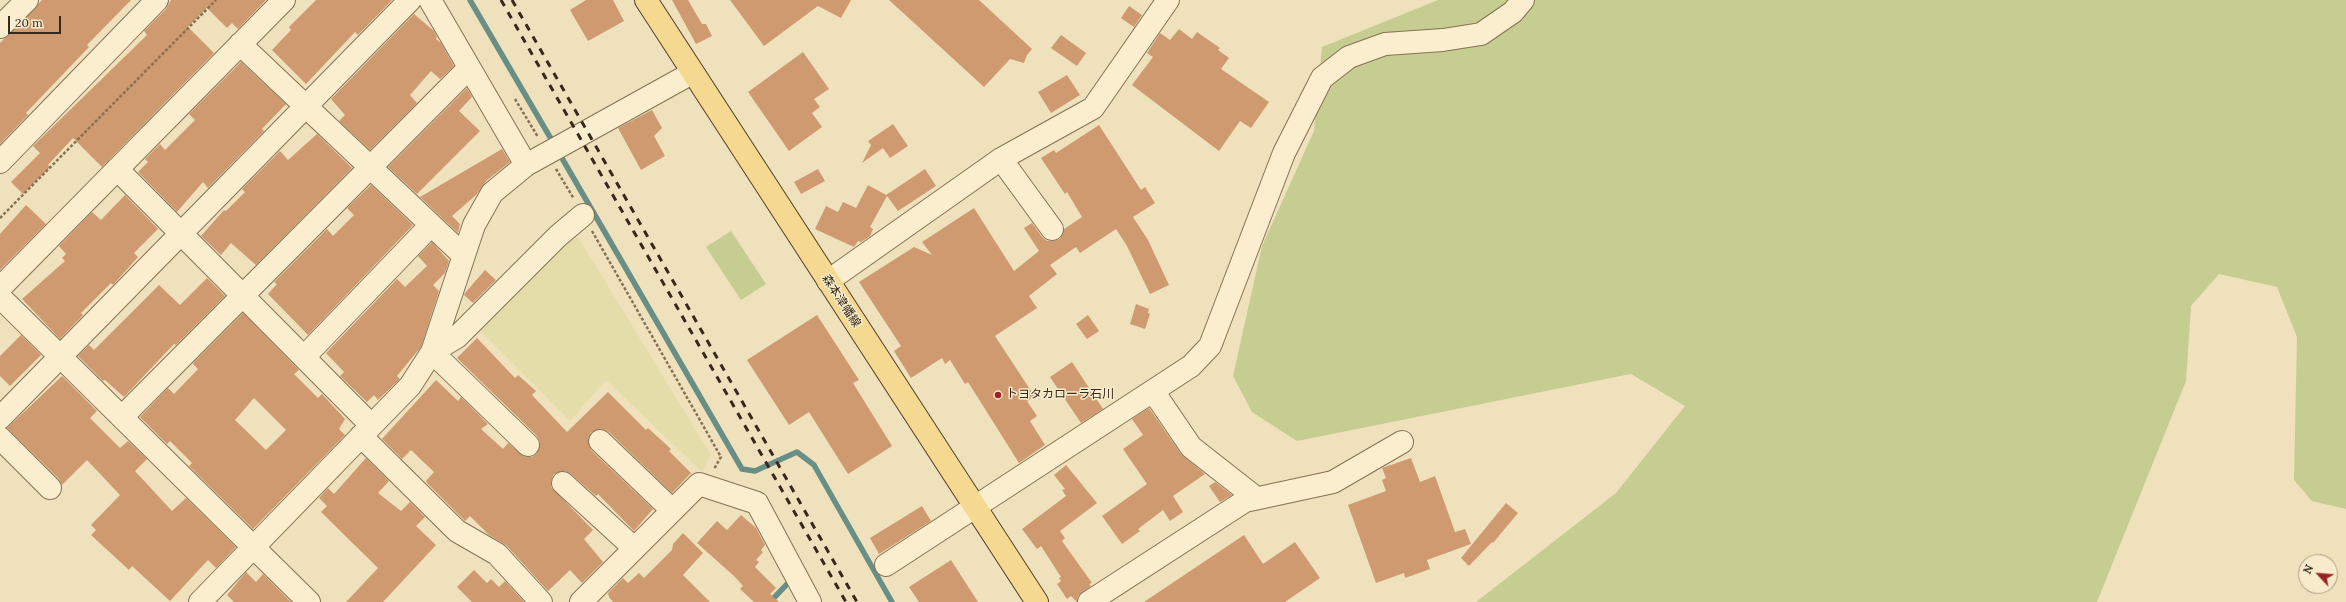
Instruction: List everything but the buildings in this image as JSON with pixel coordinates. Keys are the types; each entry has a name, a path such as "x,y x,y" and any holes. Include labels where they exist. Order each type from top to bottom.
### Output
{"main road":[{"name":"森本津幡線","path":"646,0 1037,602"}],"street":[{"path":"0,27 27,0"},
{"path":"0,162 157,0"},
{"path":"0,288 284,0"},
{"path":"0,418 410,0"},
{"path":"430,0 526,165"},
{"path":"828,282 1001,159 1093,108 1168,0"},
{"path":"886,565 1191,366 1210,346 1284,153 1322,78 1349,57 1385,44 1443,40 1481,34 1513,12 1523,0"},
{"path":"240,44 463,255"},
{"path":"122,418 469,68"},
{"path":"200,602 410,386 432,352 451,301 463,255 474,225 492,193 526,165 567,144 692,72"},
{"path":"1001,159 1052,229"},
{"path":"117,169 182,232 304,357 366,431 457,531 497,554 541,602"},
{"path":"432,352 457,337 558,236 583,215"},
{"path":"304,357 431,225"},
{"path":"0,298 309,602"},
{"path":"432,352 528,445"},
{"path":"1153,391 1191,447 1256,498"},
{"path":"0,438 50,488"},
{"path":"600,441 672,510"},
{"path":"1088,602 1245,501 1333,482 1402,442"},
{"path":"564,483 634,548"},
{"path":"594,598 634,548 699,484 757,503 810,602"}],"path":[{"path":"0,218 216,0"},
{"path":"515,99 721,457 703,486"}],"shaded area":[{"path":"578,237 711,455 702,472 606,380 570,421 480,331 568,238"}],"green space":[{"path":"1438,0 2346,0 2346,509 2312,501 2294,480 2297,337 2277,287 2219,274 2191,306 2186,381 2097,602 1476,602 1616,493 1685,406 1631,374 1297,441 1252,412 1233,376 1262,246 1314,131 1322,47"},
{"path":"731,231 766,284 741,300 706,247"}],"waterway":[{"path":"470,0 554,144"},
{"path":"559,153 742,469 755,471 797,452 814,465 892,602"},
{"path":"770,602 791,580"}],"railway":[{"path":"501,0 846,602"},
{"path":"512,0 857,602"}],"place":[{"name":"トヨタカローラ石川","path":"998,395"}]}
